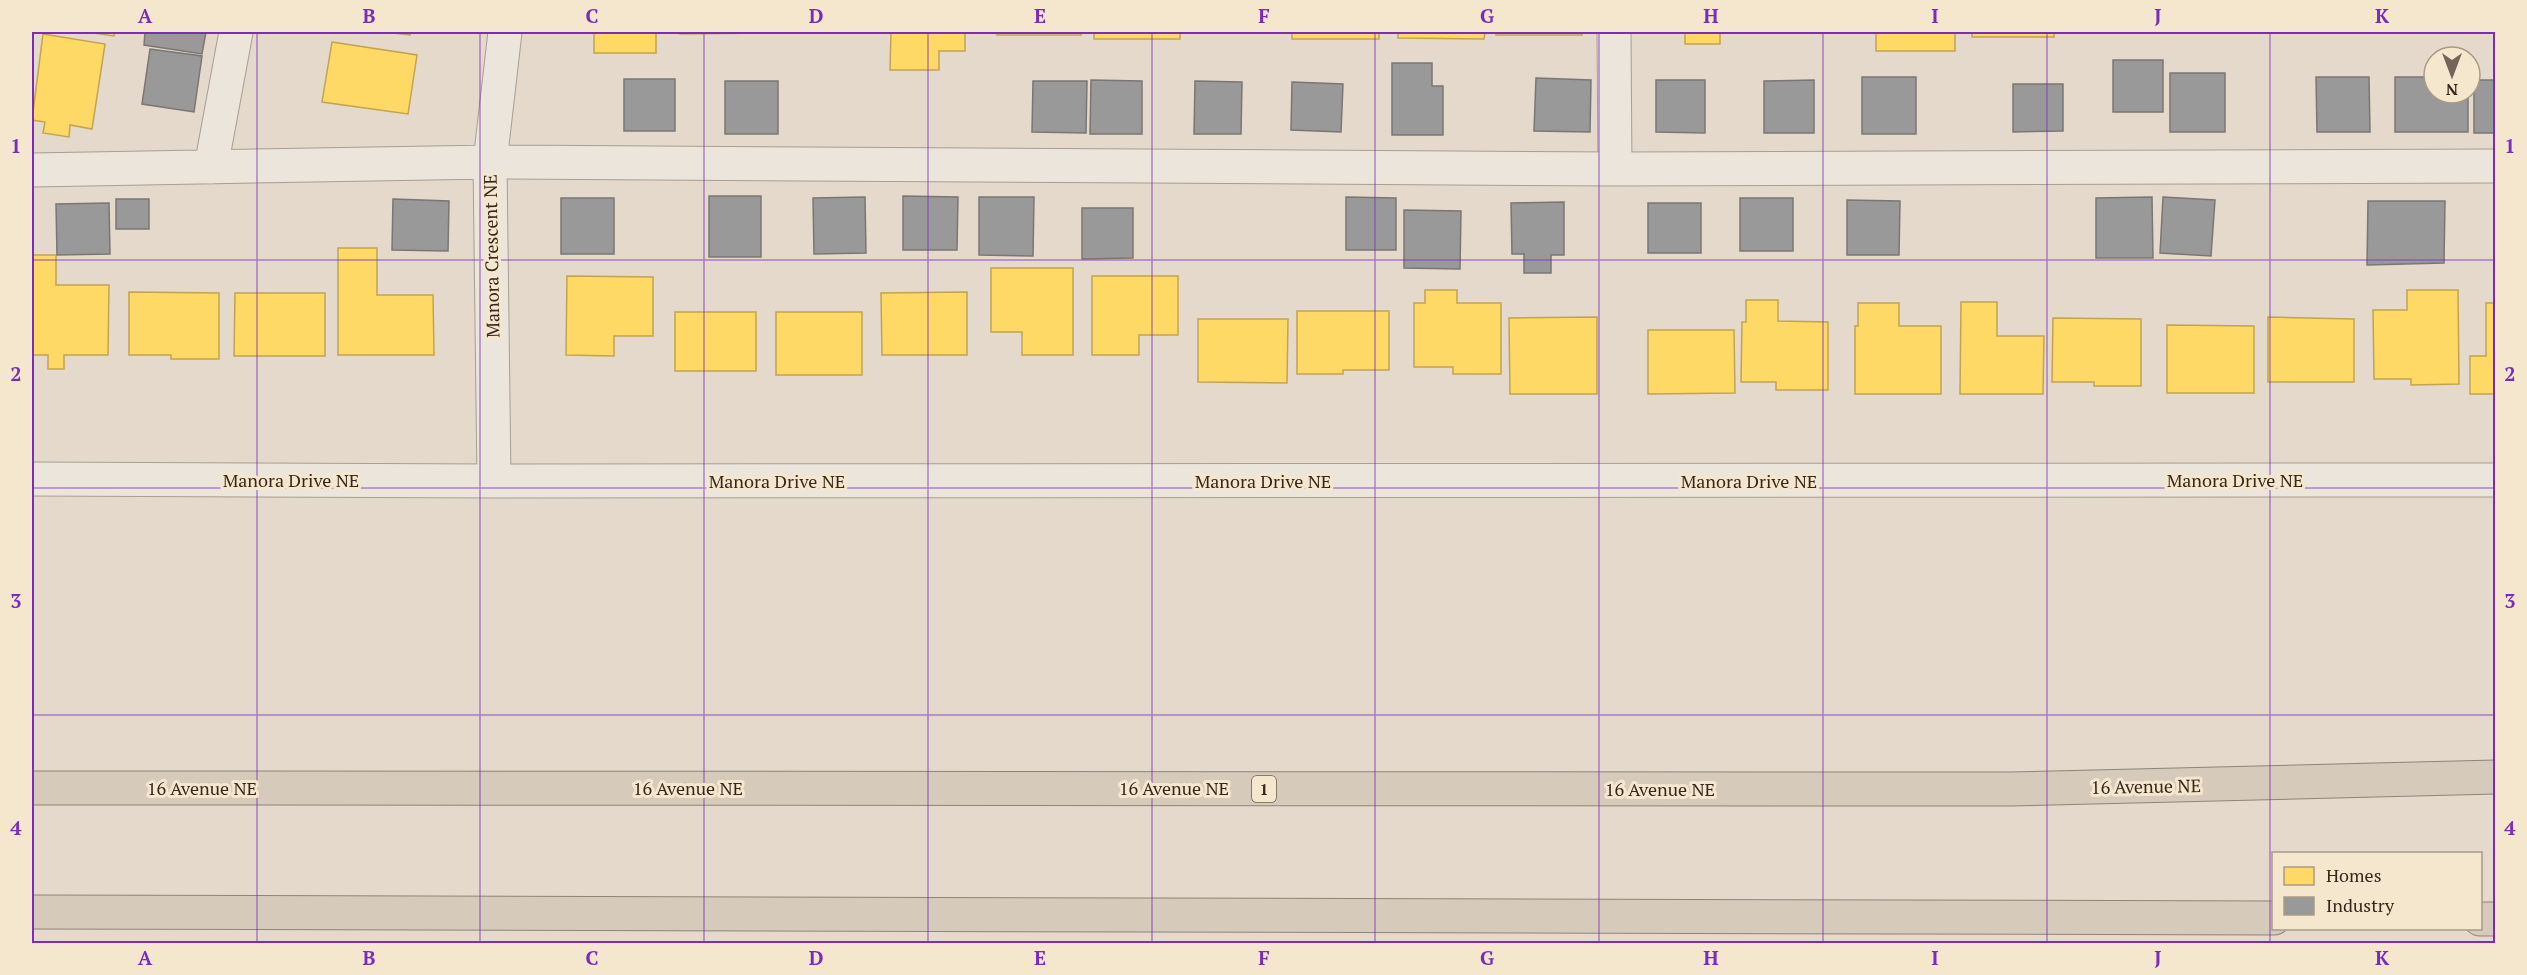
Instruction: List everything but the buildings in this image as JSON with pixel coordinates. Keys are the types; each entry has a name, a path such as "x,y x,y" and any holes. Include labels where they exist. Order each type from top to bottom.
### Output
{"highway":[{"name":"16 Avenue NE","path":"32,788 2010,789 2496,777"},
{"path":"32,912 2272,918"}],"street":[{"path":"211,167 236,32"},
{"name":"Manora Crescent NE","path":"494,481 490,162 505,32"},
{"path":"1614,32 1615,169"},
{"path":"32,170 490,162 1615,169 2496,166"},
{"name":"Manora Drive NE","path":"32,479 494,481 2496,480"}]}
